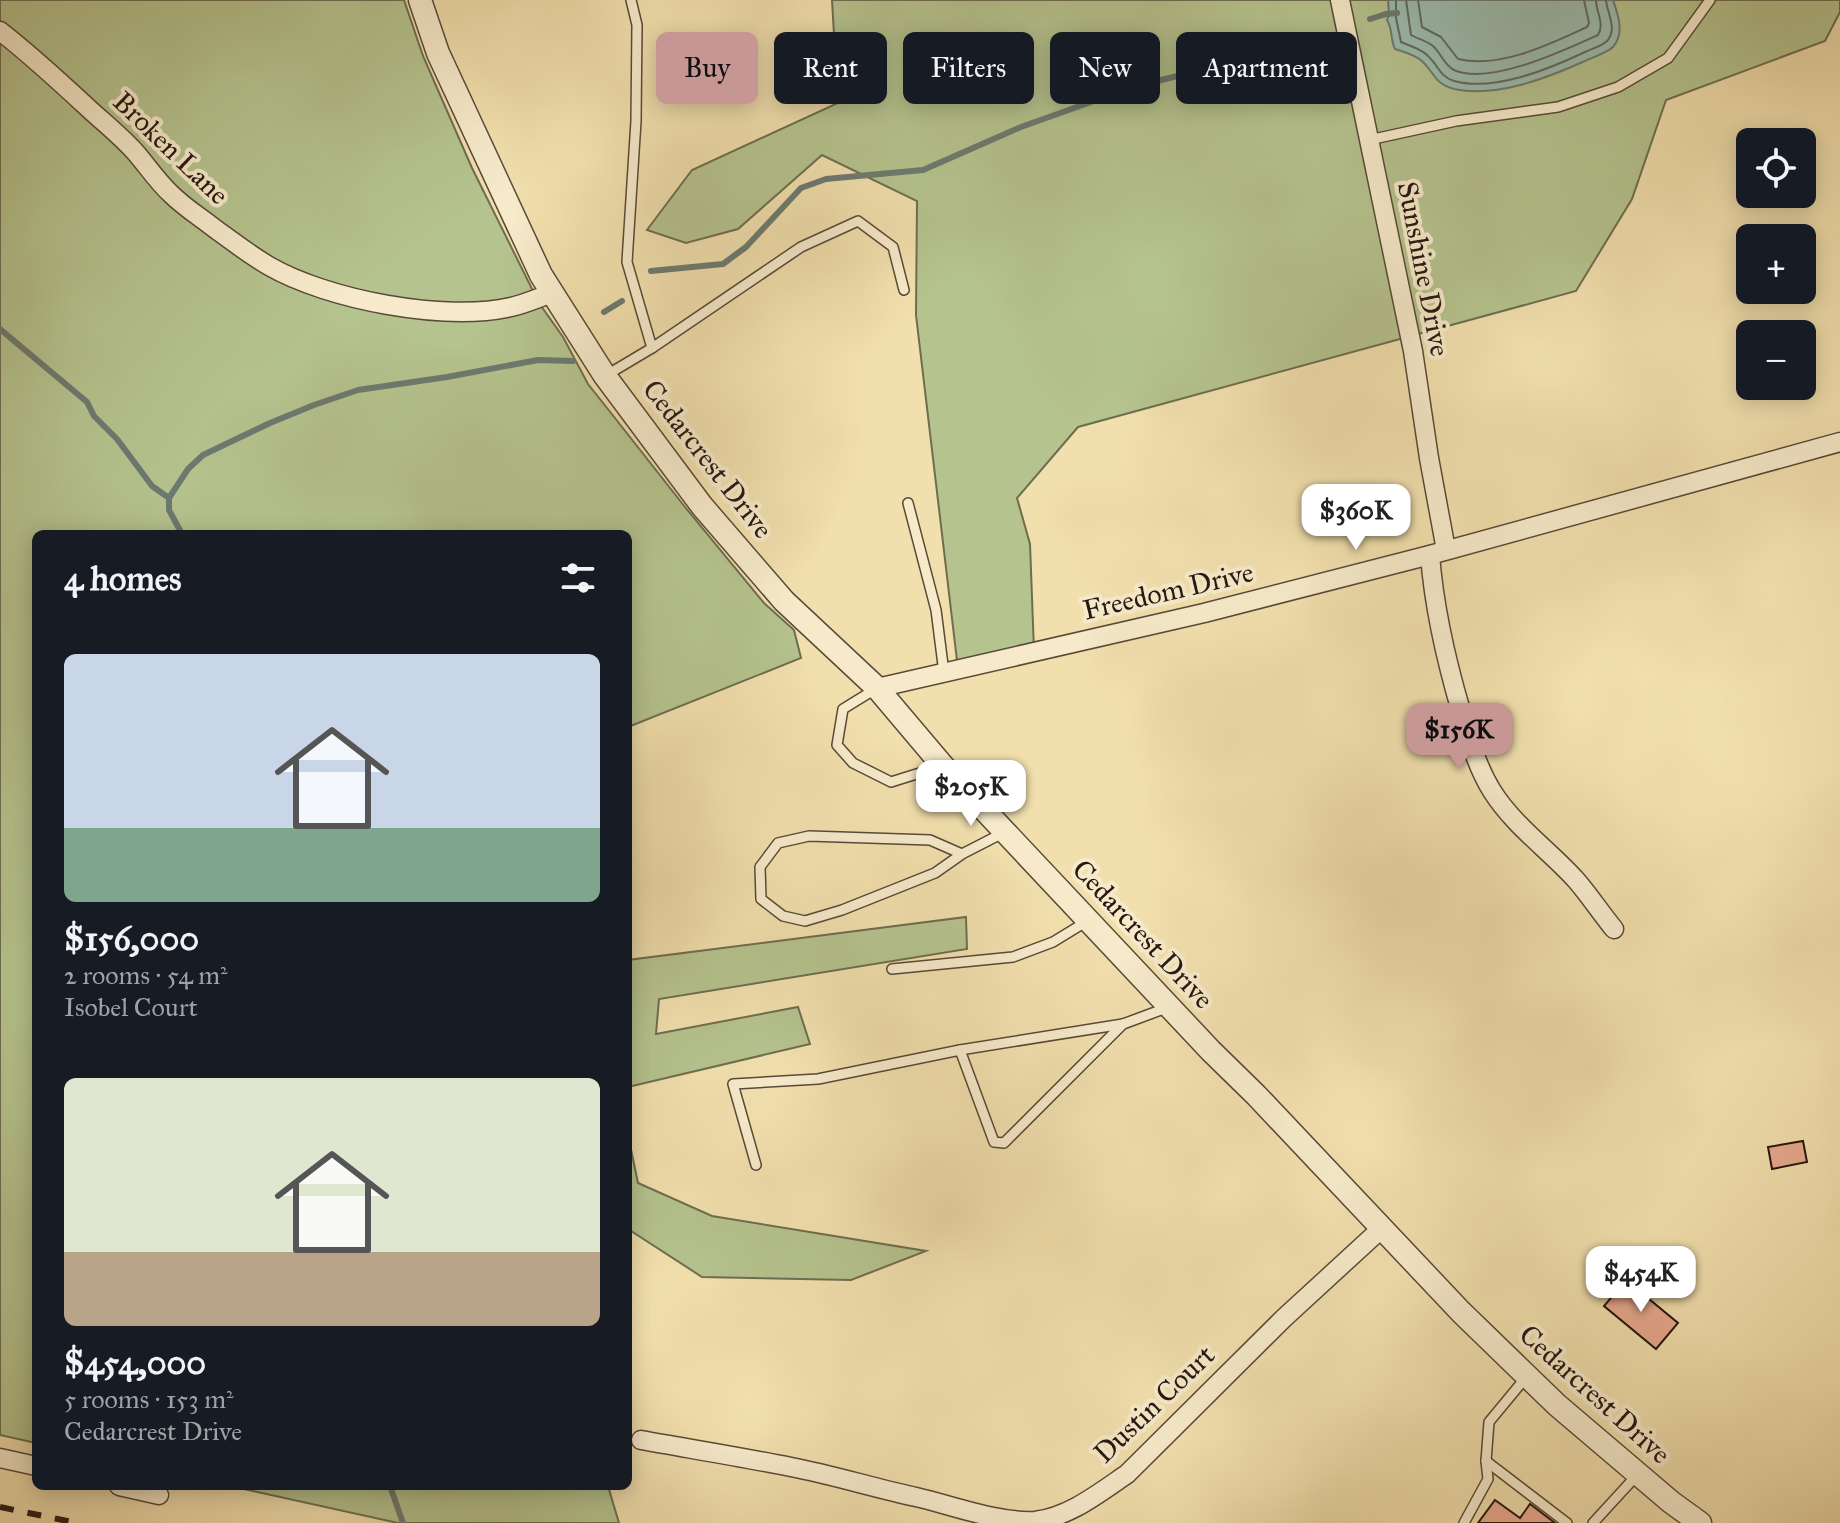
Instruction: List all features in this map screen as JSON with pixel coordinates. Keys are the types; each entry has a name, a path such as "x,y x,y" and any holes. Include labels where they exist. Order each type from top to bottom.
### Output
{"street":[{"name":"Cedarcrest Drive","path":"420,0 438,53 552,293 605,376 702,506 784,601 877,688 943,766 1461,1312 1557,1405 1700,1523"},
{"name":"Sunshine Drive","path":"1340,0 1413,351 1429,458 1438,552 1432,578 1449,671 1483,774 1502,805 1576,881 1614,929"},
{"name":"Broken Lane","path":"0,31 31,55 109,127 135,152 169,193 240,247 285,274 352,297 440,310 475,311 511,307 552,293"},
{"name":"Freedom Drive","path":"877,688 1194,615 1840,442"},
{"name":"Dustin Court","path":"641,1440 793,1467 980,1514 1015,1520 1050,1518 1067,1512 1127,1474 1284,1318 1382,1228"},
{"path":"0,1458 32,1465"},
{"path":"137,1490 159,1495"}],"lane":[{"path":"631,0 637,25 636,121 627,262 652,348"},
{"path":"1369,140 1456,121 1558,107 1618,87 1668,58 1710,0"},
{"path":"605,376 652,348 801,247 858,221 893,247 904,290"},
{"path":"908,503 936,610 944,673"},
{"path":"877,688 843,709 837,745 853,763 891,782 943,766"},
{"path":"962,854 930,840 809,836 778,843 760,867 761,899 783,916 805,921 842,910 935,873 962,854 1006,832"},
{"path":"892,969 1013,957 1053,942 1089,920"},
{"path":"756,1165 733,1084 818,1079 960,1050 1123,1024 1169,1007"},
{"path":"960,1050 994,1142 1004,1143 1123,1024"},
{"path":"1464,1523 1488,1479 1489,1422 1527,1376"},
{"path":"1486,1461 1567,1523"},
{"path":"1593,1523 1638,1474"}],"green space":[{"path":"0,0 404,0 423,56 472,168 539,303 563,337 588,384 764,603 794,630 801,658 632,725 632,530 32,530 32,1442 0,1435"},
{"path":"832,0 1840,0 1840,12 1825,41 1666,100 1632,199 1576,291 1078,427 1017,498 1030,544 1034,651 958,669 916,315 917,201 822,155 738,229 686,243 647,230 692,170 836,104 887,104 887,32 834,32"},
{"path":"966,917 967,949 659,999 656,1034 798,1007 810,1044 632,1086 632,959"},
{"path":"632,1154 638,1183 712,1216 926,1251 851,1280 702,1277 632,1232"},
{"path":"248,1490 609,1490 619,1523 398,1523"}],"water":[{"path":"1388,0 1613,0 1619,36 1607,51 1538,80 1487,91 1454,89 1439,81 1420,60 1395,49 1387,20"}],"building":[{"path":"1803,1141 1807,1162 1772,1169 1768,1147"},
{"path":"1626,1280 1678,1323 1656,1349 1604,1306"},
{"path":"1495,1500 1520,1518 1530,1504 1555,1523 1478,1523"}],"waterway":[{"path":"1370,19 1397,13"},
{"path":"651,271 723,264 746,247 801,188 826,179 923,170 1021,127 1130,88 1176,76"},
{"path":"604,312 622,301"},
{"path":"0,329 87,402 94,416 117,439 152,486 169,498"},
{"path":"180,530 169,510 169,498 188,469 203,455 270,423 358,390 538,360 573,361"},
{"path":"391,1490 403,1523"}],"railway":[{"path":"0,1507 77,1523"}]}
